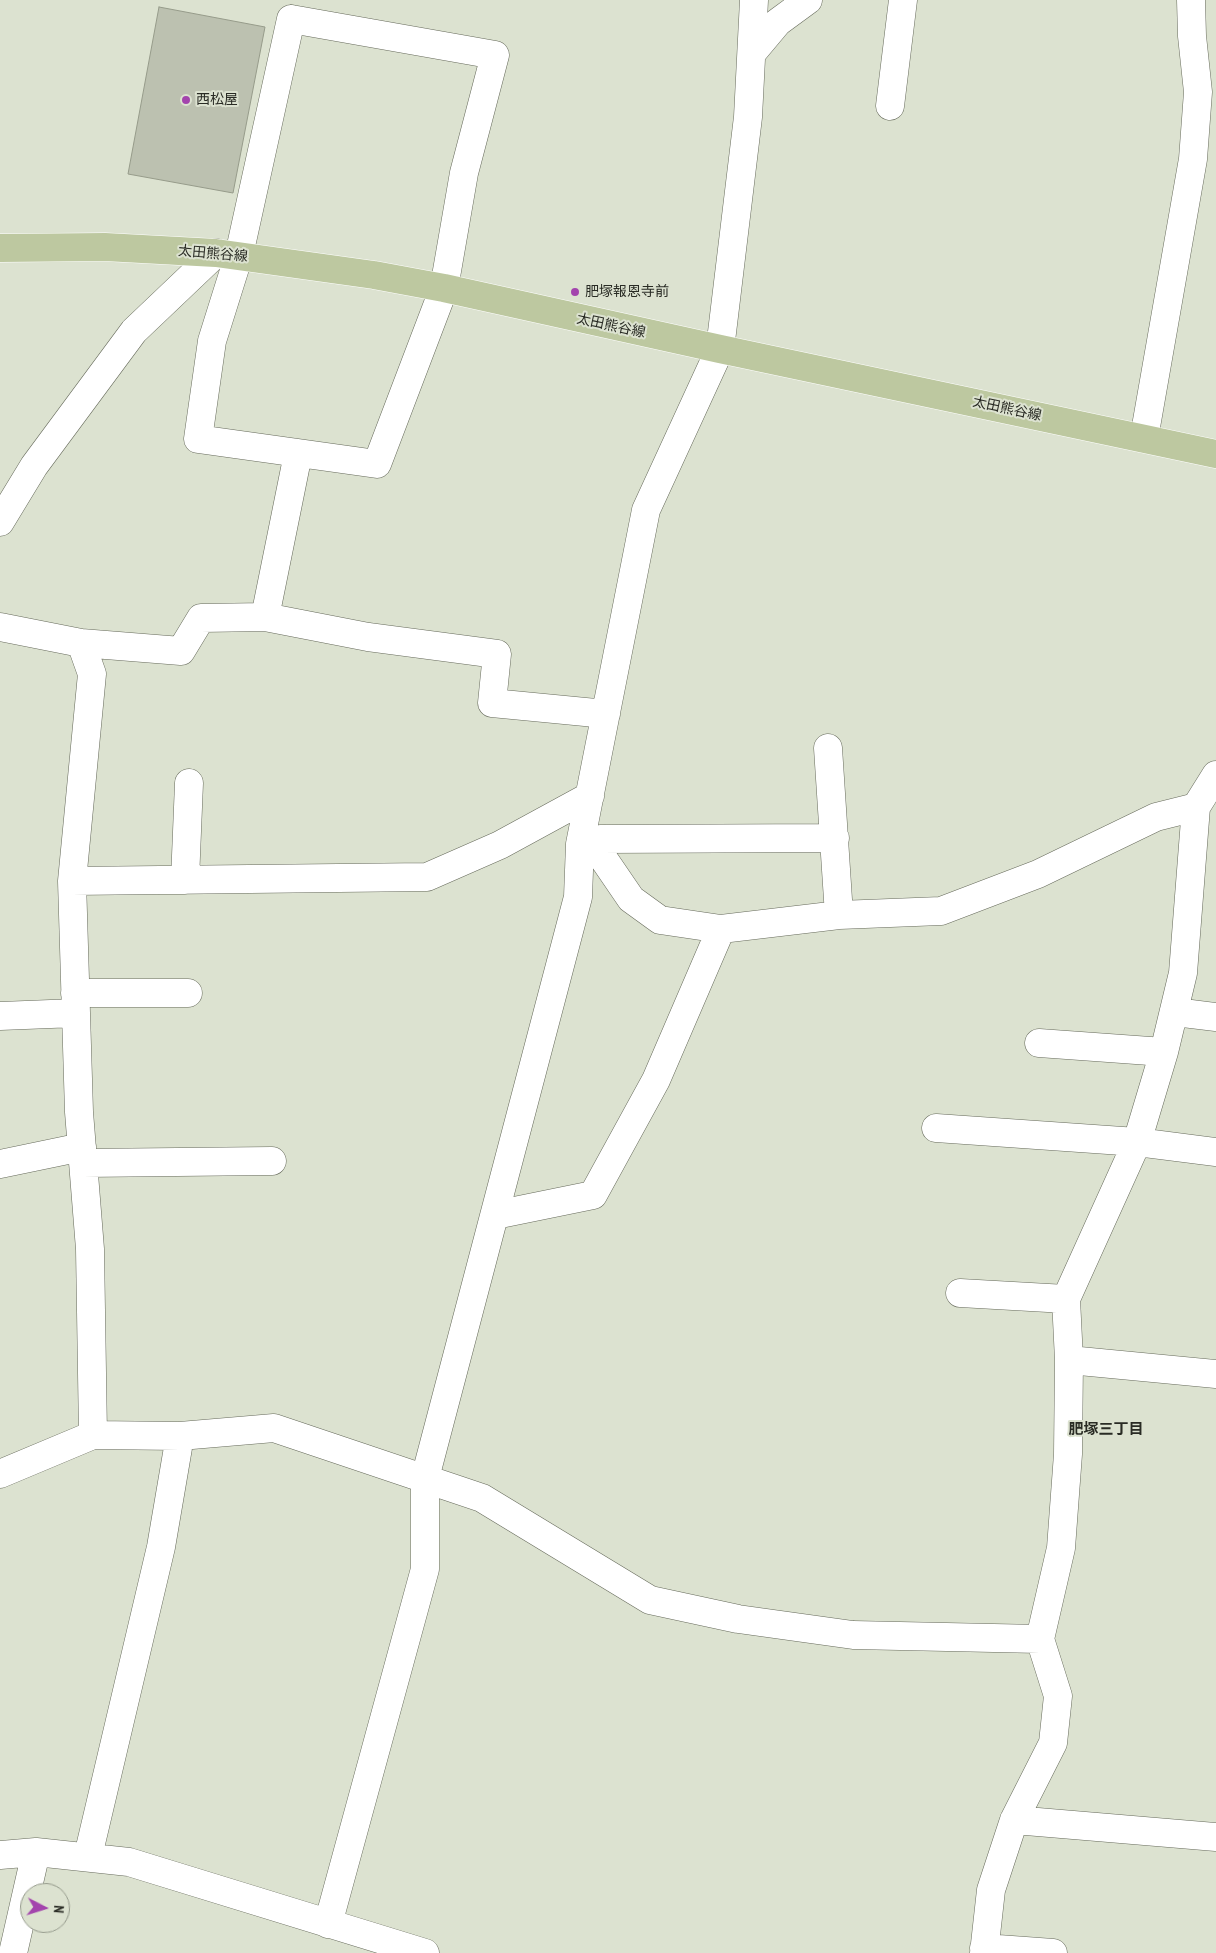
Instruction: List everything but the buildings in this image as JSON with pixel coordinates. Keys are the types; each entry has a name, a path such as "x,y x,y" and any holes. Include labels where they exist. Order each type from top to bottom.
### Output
{"main road":[{"name":"太田熊谷線","path":"0,248 105,247 228,254 444,288 720,349 1216,454"}],"street":[{"path":"328,1924 425,1569 425,1478 578,897 580,844 646,510 720,349 748,117 754,0"},
{"path":"752,53 778,22 808,0"},
{"path":"890,106 903,0"},
{"path":"1144,438 1193,159 1198,92 1192,36 1191,0"},
{"path":"291,19 495,56 464,172 444,288 377,464 198,439 212,341 228,254 291,19"},
{"path":"0,522 34,466 134,330 228,254"},
{"path":"265,617 298,454"},
{"path":"0,627 81,643 181,651 200,618 265,617 368,637 497,654 492,703 606,714"},
{"path":"81,643 92,674 72,881 82,1155 90,1250 93,1435"},
{"path":"828,748 839,915"},
{"path":"1053,1953 984,1950 991,1890 1014,1820 1053,1743 1058,1696 1040,1639 1061,1548 1068,1454 1069,1360 1066,1299 1137,1142 1164,1052 1183,973 1196,807 1216,775"},
{"path":"185,880 189,783"},
{"path":"72,881 427,877 500,844 590,796"},
{"path":"580,844 603,858 631,899 660,920 721,929 839,915 941,911 1038,874 1156,817 1196,807"},
{"path":"580,844 600,838 835,838"},
{"path":"494,1215 593,1195 656,1080 721,929"},
{"path":"0,1016 75,1003 188,993"},
{"path":"1175,1012 1216,1018"},
{"path":"1039,1043 1164,1052"},
{"path":"936,1128 1137,1142 1216,1152"},
{"path":"0,1164 82,1155 272,1161"},
{"path":"960,1293 1066,1299"},
{"path":"1069,1360 1216,1374"},
{"path":"0,1474 93,1435 180,1436 274,1428 482,1498 650,1600 738,1619 853,1636 1040,1639"},
{"path":"88,1856 161,1547 180,1436"},
{"path":"1014,1820 1216,1837"},
{"path":"13,1953 36,1852"},
{"path":"0,1855 36,1852 88,1856 129,1862 424,1953"}],"place":[{"name":"西松屋","path":"186,100"},
{"name":"肥塚報恩寺前","path":"575,292"}],"district":[{"name":"肥塚三丁目","path":"1106,1430"}]}
